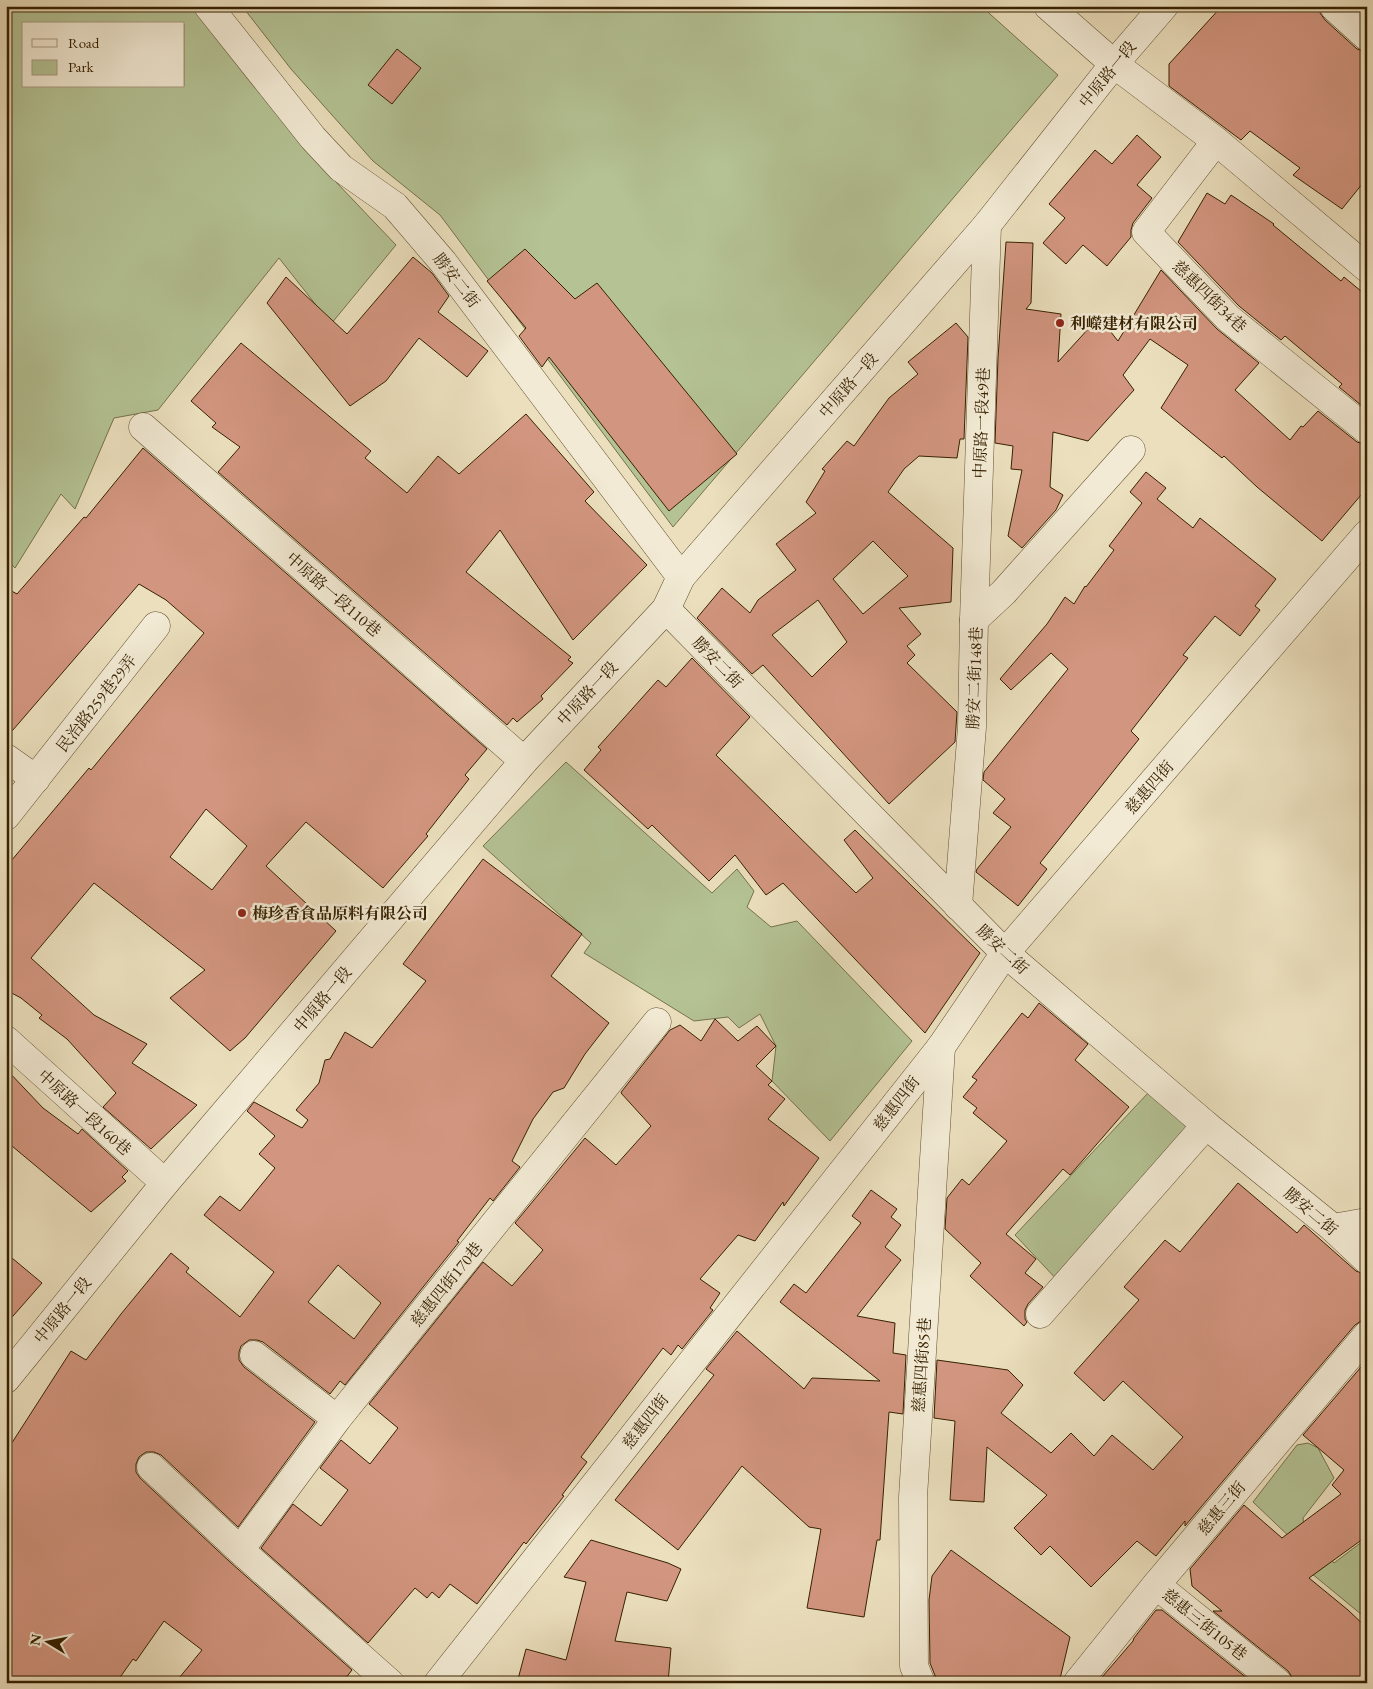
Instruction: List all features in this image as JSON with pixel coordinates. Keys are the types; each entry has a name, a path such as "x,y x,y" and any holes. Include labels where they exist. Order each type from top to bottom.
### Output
{"street":[{"name":"勝安二街","path":"208,6 312,138 341,168 395,206 444,262 681,577"},
{"path":"1048,6 1114,64 1216,141 1367,268"},
{"name":"中原路一段","path":"6,1379 165,1184 524,761 666,609 681,577 987,225 1114,64 1164,6"},
{"path":"1335,8 1367,37"},
{"name":"慈惠四街34巷","path":"1216,141 1146,232 1228,318 1367,430"},
{"name":"中原路一段49巷","path":"974,620 987,225"},
{"name":"中原路一段110巷","path":"143,427 524,761"},
{"name":"勝安二街148巷","path":"958,906 972,727 974,620 1004,592 1131,450"},
{"name":"慈惠四街","path":"438,1683 940,1046 1005,952 1367,534"},
{"name":"勝安二街","path":"666,609 1005,952 1206,1124 1333,1228 1367,1260"},
{"name":"民治路259巷29弄","path":"6,816 156,626"},
{"path":"6,758 36,779"},
{"name":"慈惠四街170巷","path":"240,1550 337,1420 657,1022"},
{"name":"中原路一段160巷","path":"6,1040 165,1184"},
{"name":"慈惠四街85巷","path":"921,1683 914,1666 913,1497 940,1046"},
{"path":"1040,1314 1206,1124"},
{"path":"1333,1228 1367,1222"},
{"name":"慈惠三街","path":"1077,1683 1156,1585 1367,1334"},
{"path":"254,1354 337,1420"},
{"path":"151,1466 240,1550 390,1683"},
{"name":"慈惠三街105巷","path":"1156,1585 1278,1683"}],"green space":[{"path":"6,6 191,6 315,160 396,245 331,324 279,258 158,410 114,418 75,509 61,494 15,568 6,559"},
{"path":"242,6 981,6 1058,75 673,527 440,215 373,161 291,69"},
{"path":"566,762 712,893 737,869 754,891 747,907 771,927 797,921 912,1041 830,1141 772,1081 776,1046 760,1014 739,1028 728,1017 694,1021 584,953 591,943 483,846"},
{"path":"1149,1092 1195,1129 1060,1283 1015,1235"},
{"path":"1308,1443 1318,1448 1334,1478 1303,1518 1304,1526 1334,1563 1367,1538 1367,1619 1311,1573 1317,1563 1253,1502 1297,1445"}],"building":[{"path":"1222,6 1320,6 1320,13 1325,20 1357,49 1367,52 1367,178 1342,209 1293,175 1300,168 1250,131 1241,140 1169,86 1169,64"},
{"path":"397,49 421,68 392,104 368,85"},
{"path":"1137,135 1161,157 1137,185 1152,198 1133,223 1131,237 1107,266 1083,245 1066,264 1043,243 1065,218 1049,204 1095,150 1112,164"},
{"path":"1207,193 1225,204 1231,195 1274,224 1341,281 1344,277 1367,296 1367,410 1339,387 1342,384 1285,336 1281,340 1239,306 1178,242"},
{"path":"1006,242 1033,243 1031,303 1026,309 1061,314 1058,362 1099,317 1118,341 1161,270 1217,329 1259,363 1235,390 1290,440 1301,426 1303,427 1318,411 1357,442 1367,445 1367,488 1322,541 1257,487 1224,456 1222,458 1161,408 1188,365 1150,339 1123,375 1134,390 1088,441 1053,432 1050,487 1063,495 1056,510 1022,548 1008,536 1022,470 1011,469 1013,446 995,443 998,358"},
{"path":"525,249 575,299 597,283 737,454 669,511 549,357 542,367 519,336 526,328 487,281"},
{"path":"413,257 432,273 449,296 438,312 488,351 467,377 419,338 386,381 350,406 267,303 286,277 347,334"},
{"path":"956,323 968,337 964,439 960,439 957,458 919,456 904,469 888,492 953,548 951,602 899,608 921,634 907,646 915,655 907,663 957,712 955,742 889,804 763,665 752,674 697,618 722,588 750,613 758,600 796,570 776,544 816,513 806,502 825,471 822,469 847,441 854,446 889,398 918,374 908,362","holes":["873,541 908,576 863,614 833,579","818,600 847,642 812,677 772,635"]},
{"path":"241,343 371,451 365,458 407,493 438,456 459,474 526,414 594,492 585,501 647,565 573,640 500,530 466,572 571,657 568,660 573,663 541,696 543,699 517,722 513,718 507,725 218,472 240,447 212,427 216,423 191,401"},
{"path":"143,448 487,749 465,775 469,779 426,834 428,836 383,888 306,822 266,866 336,931 245,1038 230,1051 170,998 205,970 94,883 31,958 94,1015 147,1044 132,1063 197,1105 151,1149 103,1107 116,1093 67,1039 39,1018 42,1015 21,998 6,990 6,867 89,768 91,770 204,633 166,600 139,584 6,738 6,588 17,594 84,517 86,518","holes":["206,809 247,846 212,890 170,857"]},
{"path":"1146,472 1166,488 1157,499 1193,528 1200,518 1276,579 1255,606 1260,610 1240,636 1215,616 1183,655 1188,658 1131,731 1139,739 1040,863 1047,869 1018,906 976,872 1011,827 993,813 1005,799 983,780 984,772 1068,669 1051,653 1011,690 1000,679 1047,624 1065,597 1074,604 1085,586 1114,550 1109,546 1142,503 1130,492"},
{"path":"692,658 750,717 716,755 856,893 873,878 844,840 855,830 980,953 925,1033 783,883 766,895 735,855 709,881 652,825 648,829 584,770 601,750 598,747 658,680 666,687"},
{"path":"483,859 582,934 551,976 609,1023 585,1054 564,1088 553,1092 533,1119 512,1161 520,1167 493,1201 490,1198 457,1241 459,1242 345,1385 340,1381 330,1394 263,1342 249,1340 241,1346 239,1360 244,1367 315,1422 238,1527 161,1455 154,1452 146,1452 139,1457 136,1464 136,1472 140,1478 230,1562 352,1670 342,1683 175,1683 202,1650 164,1621 136,1661 133,1659 116,1683 6,1683 6,1452 71,1351 86,1360 171,1253 189,1268 186,1272 240,1317 274,1272 204,1215 220,1196 240,1211 275,1168 259,1154 275,1136 247,1111 254,1102 302,1128 308,1120 296,1110 319,1083 325,1060 330,1059 345,1032 372,1048 426,981 403,964","holes":["338,1265 381,1303 354,1339 308,1302"]},
{"path":"1039,1003 1088,1044 1075,1060 1129,1107 1070,1175 1063,1169 1006,1234 1036,1259 1025,1273 1043,1287 1025,1310 1027,1322 1024,1326 970,1276 981,1263 945,1229 947,1198 962,1179 969,1185 1007,1141 973,1113 977,1108 963,1097 977,1080 972,1077 1022,1013 1028,1018"},
{"path":"715,1019 738,1041 757,1026 776,1046 756,1066 772,1081 768,1085 785,1099 768,1119 819,1158 784,1206 783,1202 755,1241 738,1235 700,1279 720,1293 710,1308 713,1310 682,1349 678,1345 671,1355 663,1348 581,1457 587,1462 562,1495 564,1496 526,1544 524,1542 477,1604 450,1584 439,1598 432,1592 427,1598 415,1588 368,1643 261,1548 293,1504 321,1526 348,1490 320,1468 341,1440 370,1464 398,1428 369,1404 483,1262 512,1286 543,1250 515,1223 585,1138 616,1165 651,1126 621,1093 622,1091 670,1030 680,1025 701,1041"},
{"path":"6,1069 43,1108 78,1134 82,1129 128,1171 122,1177 126,1181 91,1212 6,1141"},
{"path":"1238,1183 1297,1233 1304,1225 1356,1271 1367,1275 1367,1320 1355,1325 1185,1526 1185,1521 1156,1556 1137,1541 1091,1587 1050,1546 1041,1555 1014,1528 1047,1495 987,1447 984,1502 950,1500 955,1421 934,1418 937,1360 1008,1370 1023,1385 1001,1413 1051,1453 1071,1433 1094,1456 1112,1435 1153,1470 1183,1437 1123,1381 1104,1401 1074,1373 1139,1300 1124,1287 1165,1240 1180,1252"},
{"path":"871,1190 897,1209 891,1217 901,1225 885,1247 901,1260 857,1316 895,1323 893,1353 906,1355 903,1414 889,1412 880,1540 877,1540 864,1617 807,1608 821,1529 809,1527 742,1466 678,1550 615,1500 714,1375 706,1369 737,1331 804,1389 812,1378 880,1381 780,1302 794,1284 806,1293 861,1223 852,1216"},
{"path":"6,1253 42,1283 6,1324"},
{"path":"1367,1360 1367,1536 1309,1578 1367,1628 1367,1683 1293,1683 1288,1671 1213,1611 1222,1611 1192,1586 1190,1569 1244,1505 1282,1538 1341,1494 1332,1485 1344,1470 1303,1435"},
{"path":"591,1540 668,1563 681,1569 667,1601 627,1592 615,1641 671,1648 668,1683 517,1683 526,1649 566,1660 586,1582 564,1577"},
{"path":"951,1550 1070,1637 1059,1683 938,1683 930,1663 929,1600 932,1576"},
{"path":"1156,1610 1162,1610 1253,1683 1097,1683 1133,1641"}],"place":[{"name":"利嶸建材有限公司","path":"1060,323"},
{"name":"梅珍香食品原料有限公司","path":"242,913"}]}
